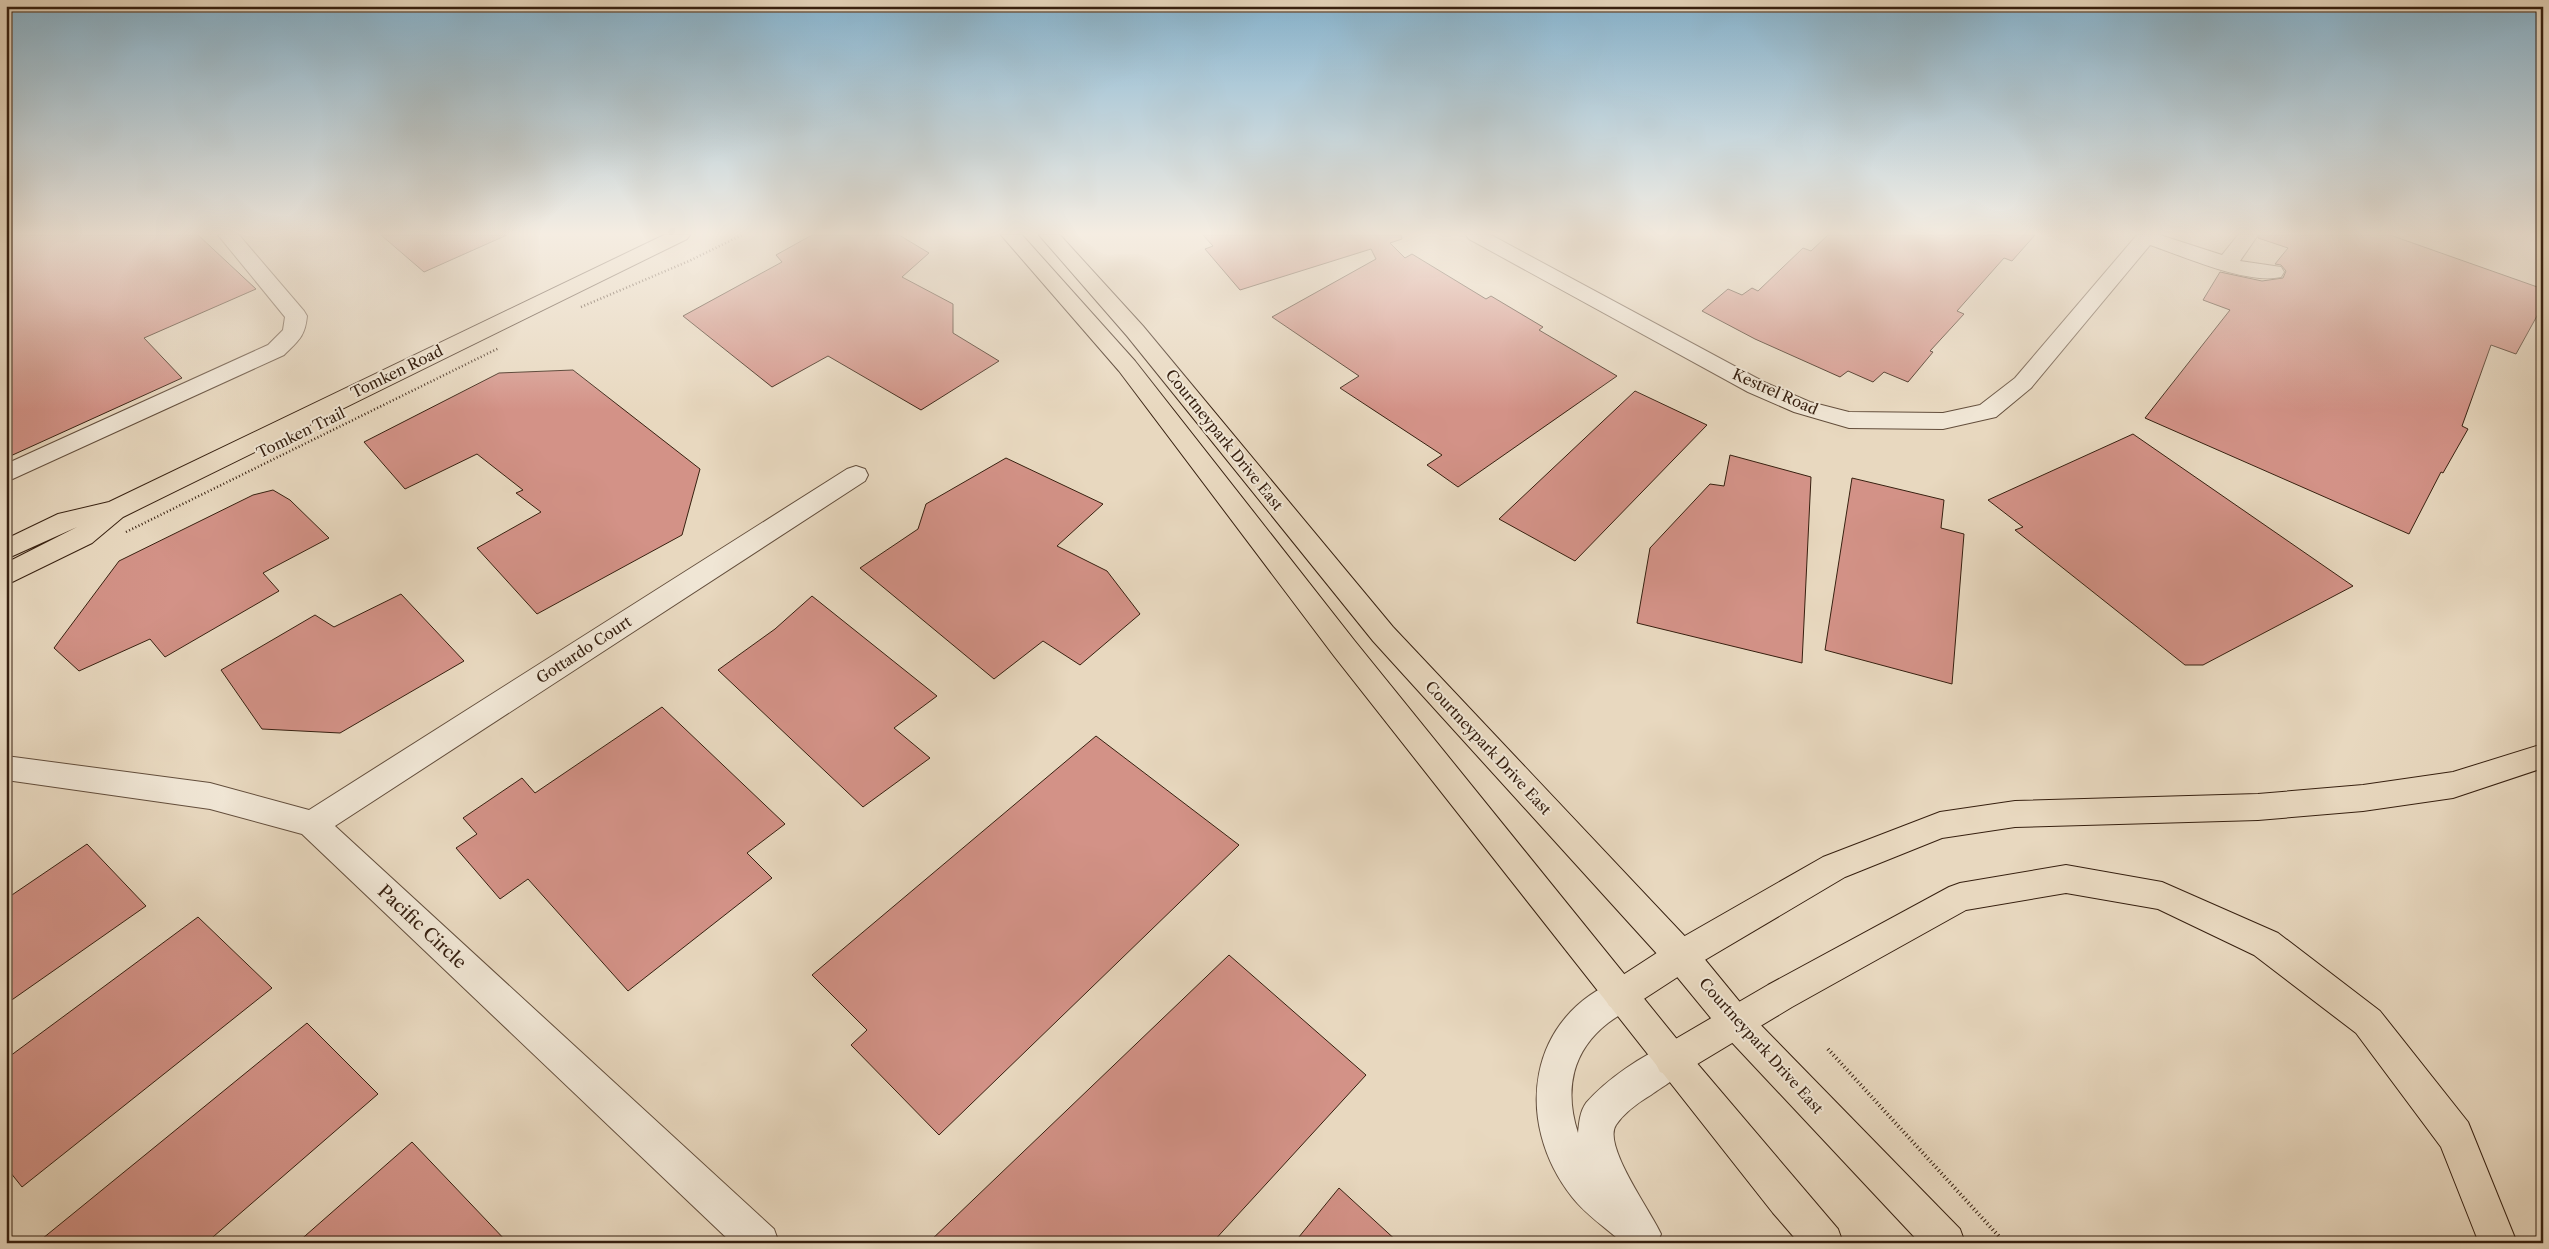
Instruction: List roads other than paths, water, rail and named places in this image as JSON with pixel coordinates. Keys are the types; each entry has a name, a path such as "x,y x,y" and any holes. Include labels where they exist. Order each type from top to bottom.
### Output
{"main road":[{"name":"Tomken Road","path":"6,575 83,536 119,522 566,293"},
{"name":"Courtneypark Drive East","path":"1063,293 1127,366 1344,648 1672,1060 1786,1200 1824,1243"},
{"name":"Courtneypark Drive East","path":"1101,293 1135,331 1382,634 1681,956 1736,1023 1946,1243"},
{"name":"Tomken Road","path":"6,550 67,520 119,522"},
{"path":"1621,995 1681,956 1834,867 1940,825 2016,814 2258,807 2363,798 2453,785 2543,756"},
{"path":"1672,1060 1960,898 2066,879 2162,896 2266,944 2368,1022 2456,1135 2498,1243"}],"street":[{"path":"6,474 276,350 294,332 296,316 277,293"},
{"name":"Kestrel Road","path":"1583,293 1756,387 1802,407 1849,420 1894,422 1943,421 1988,411 2023,383 2099,293"},
{"name":"Gottardo Court","path":"312,824 856,475"},
{"name":"Pacific Circle","path":"6,768 210,796 312,824 760,1243"},
{"path":"1621,995 1598,1010 1575,1032 1562,1054 1556,1078 1554,1106 1563,1147 1585,1184 1645,1238"},
{"path":"1645,1238 1607,1172 1596,1141 1598,1116 1627,1090 1672,1060"}]}
